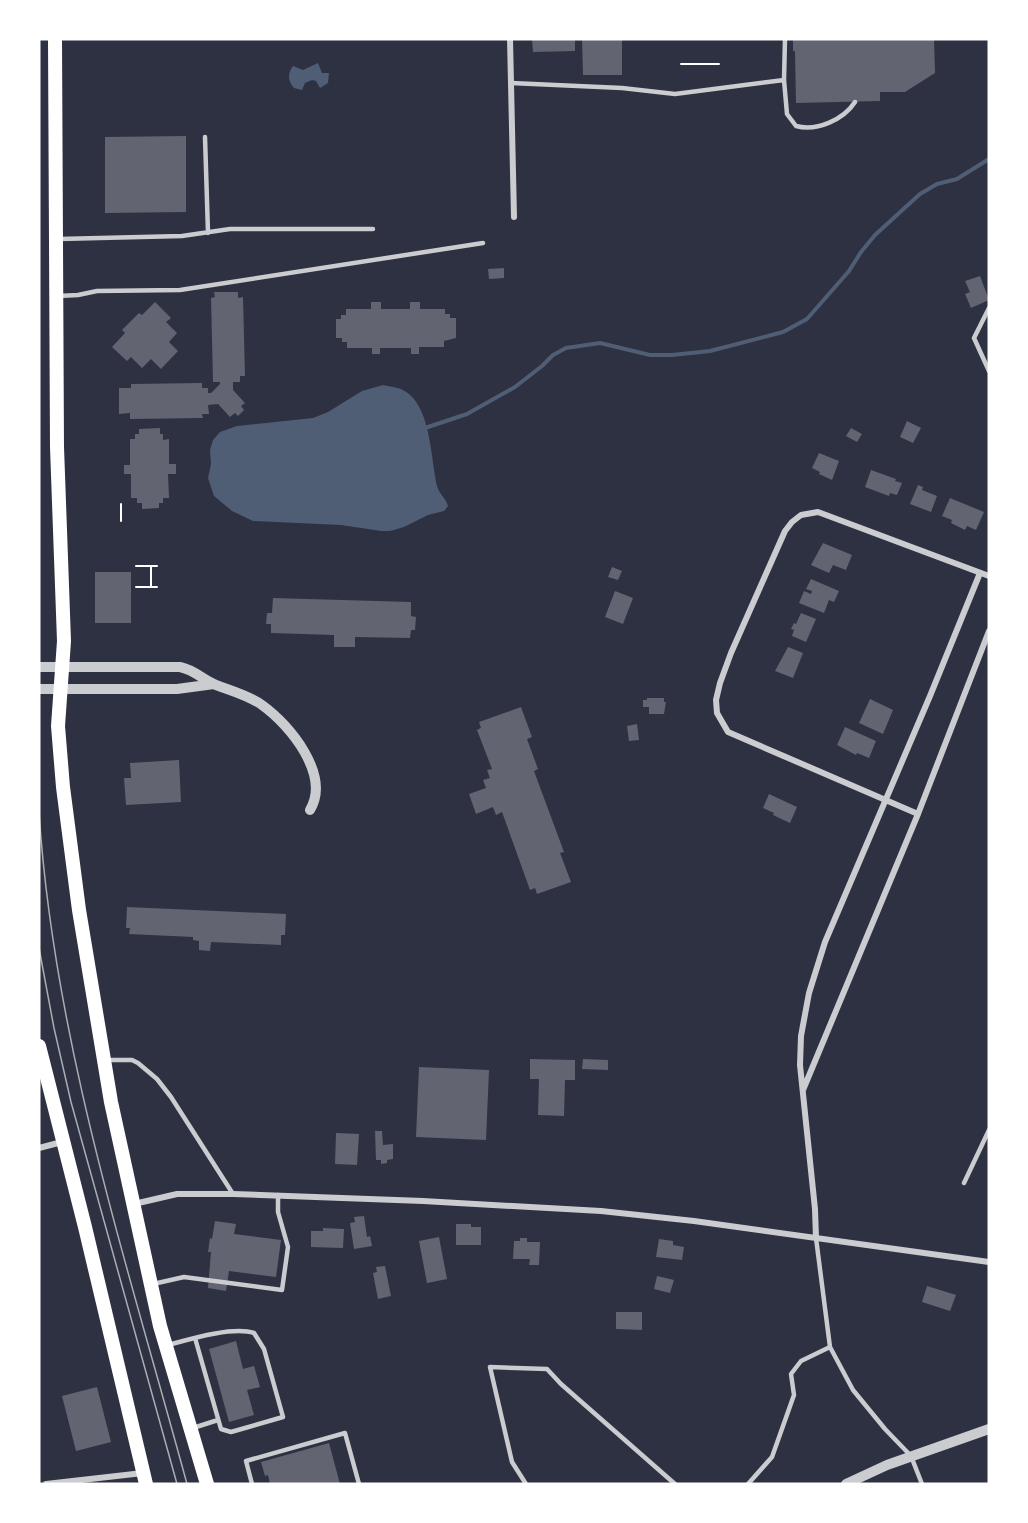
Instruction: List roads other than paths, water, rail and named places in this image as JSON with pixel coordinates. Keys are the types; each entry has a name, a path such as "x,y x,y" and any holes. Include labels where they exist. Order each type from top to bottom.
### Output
{"main road":[{"path":"55,39 57,447 64,641 58,726 64,798 104,1060 132,1204 166,1346 207,1484"},
{"path":"39,1046 145,1478"}],"street":[{"path":"510,39 514,217"},
{"path":"918,814 734,735 721,722 717,713 716,700 731,653 785,531 801,515 811,512 825,514 989,576"},
{"path":"816,1238 816,1209 800,1065 804,1013 816,967 980,573"},
{"path":"803,1091 918,814 989,631"},
{"path":"39,667 180,667 193,671 214,684 246,696 263,706 291,732 312,765 315,799 310,810"},
{"path":"39,689 177,689 214,684"},
{"path":"39,1148 63,1142"},
{"path":"132,1204 177,1194 233,1194 512,1205 601,1211 989,1262"},
{"path":"846,1484 873,1470 989,1429"},
{"path":"45,1484 145,1478"}],"lane":[{"path":"785,39 784,80 787,114 796,126 806,128 825,124 846,113 855,102"},
{"path":"511,83 622,88 675,94 784,80"},
{"path":"205,137 208,232"},
{"path":"55,239 182,236 230,229 373,229"},
{"path":"56,296 97,291 180,290 483,243"},
{"path":"989,308 974,338 989,371"},
{"path":"104,1060 132,1060 157,1079 233,1194"},
{"path":"964,1183 989,1130"},
{"path":"151,1285 184,1277 282,1290 288,1247 278,1212 278,1195"},
{"path":"816,1238 830,1347 853,1390 911,1456 922,1484"},
{"path":"166,1346 195,1338 238,1332 254,1333 264,1348 283,1417 231,1432 221,1429 195,1338"},
{"path":"748,1484 772,1457 794,1395 791,1374 801,1361 830,1347"},
{"path":"526,1484 512,1462 490,1367 547,1370 675,1484"},
{"path":"190,1429 218,1420"},
{"path":"252,1484 246,1461 345,1432 359,1484"}],"water":[{"path":"318,63 322,73 329,73 328,83 320,88 316,81 312,80 305,83 302,90 294,88 289,77 293,66 303,70"},
{"path":"383,385 409,394 422,412 429,437 437,486 448,506 444,511 428,515 404,527 381,531 341,525 253,521 232,511 214,496 208,478 211,464 210,450 213,440 220,432 237,426 313,418 328,412 362,391"}],"waterway":[{"path":"422,429 467,414 515,387 553,355 566,348 600,343 650,355 672,355 710,351 783,332 807,319 849,271 875,235 920,194 937,184 957,179 989,159"}],"tram line":[{"path":"39,812 47,898 60,983 77,1067 118,1235 187,1484"},
{"path":"39,948 71,1102 177,1484"}]}
